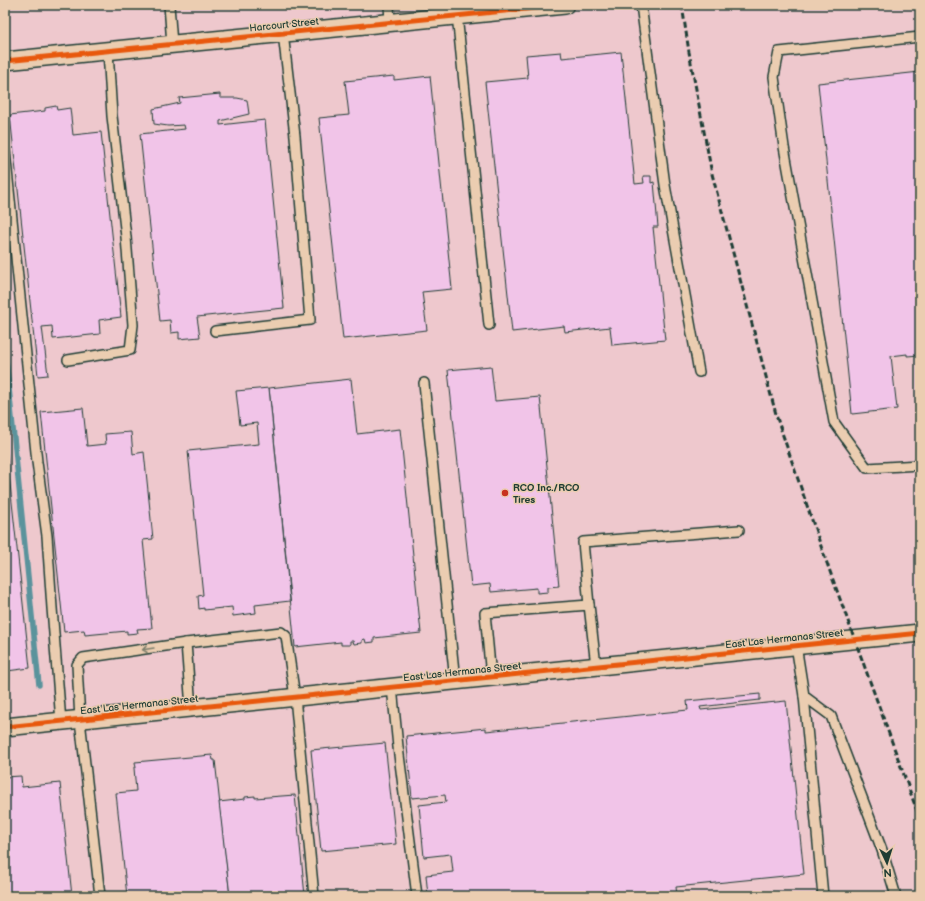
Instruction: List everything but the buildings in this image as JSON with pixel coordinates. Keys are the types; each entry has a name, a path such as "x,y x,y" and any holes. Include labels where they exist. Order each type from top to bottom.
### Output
{"street":[{"name":"Harcourt Street","path":"5,61 390,22 447,14 565,5"},
{"name":"East Las Hermanas Street","path":"5,728 796,646 919,637"}],"lane":[{"path":"169,5 172,44"},
{"path":"388,5 390,22"},
{"path":"641,5 665,185 699,372"},
{"path":"447,14 489,325"},
{"path":"215,331 310,320 295,136 283,33"},
{"path":"920,37 779,52 774,77 784,147 834,422 867,468 920,465"},
{"path":"68,360 130,350 133,325 126,237 112,116 108,51"},
{"path":"5,151 36,455 47,536 61,722"},
{"path":"424,384 455,681"},
{"path":"596,666 583,542 739,530"},
{"path":"491,677 485,612 589,605"},
{"path":"100,896 80,720 77,665 83,658 186,643 281,632 286,636 296,697 314,896"},
{"path":"186,643 191,708"},
{"path":"796,646 804,696 824,896"},
{"path":"392,687 417,896"},
{"path":"804,696 831,716 882,850 896,896"}],"shaded area":[{"path":"5,5 920,5 920,896 5,896"}],"waterway":[{"path":"5,349 39,685"}],"railway":[{"path":"682,5 689,52 712,174 777,418 824,555 920,819"}],"cycle path":[{"path":"5,61 565,5"},
{"path":"5,727 920,633"}],"place":[{"name":"RCO Inc./RCO Tires","path":"505,493"}]}
